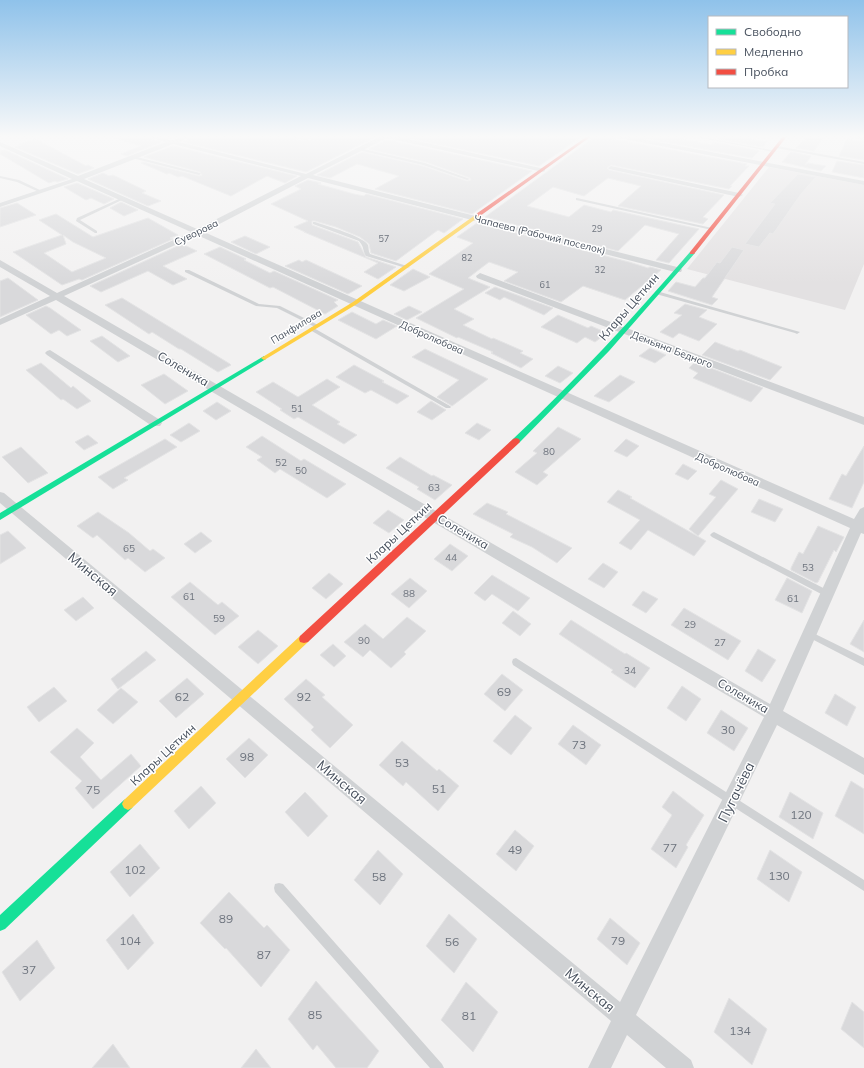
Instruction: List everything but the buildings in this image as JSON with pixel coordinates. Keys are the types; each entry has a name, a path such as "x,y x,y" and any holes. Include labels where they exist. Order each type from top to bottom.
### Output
{"street":[{"path":"0,205 58,185"},
{"name":"Добролюбова","path":"92,185 564,396 862,522"},
{"name":"Суворова","path":"0,322 197,232 290,185"},
{"name":"Чапаева (Рабочий поселок)","path":"343,185 678,270"},
{"name":"Панфилова","path":"0,517 355,303 408,267 522,185"},
{"path":"691,185 739,195"},
{"name":"Клары Цеткин","path":"0,924 564,396 625,331 678,270 748,185"},
{"name":"Соленика","path":"0,263 774,713 864,767"},
{"name":"Демьяна Бедного","path":"480,276 864,421"},
{"path":"50,353 156,422"},
{"name":"Минская","path":"0,496 683,1068"},
{"name":"Пугачёва","path":"599,1068 774,713 809,634 862,522"}],"lane":[{"path":"26,185 40,191"},
{"path":"96,232 80,224 78,219 122,199"},
{"path":"577,199 712,229"},
{"path":"314,223 361,240 366,246 366,252 368,254 408,267"},
{"path":"187,271 258,305 278,307 315,327 448,407"},
{"path":"658,293 796,332"},
{"path":"714,535 828,594"},
{"path":"809,634 864,662"},
{"path":"516,662 864,886"},
{"path":"279,888 438,1068"}],"shaded area":[{"path":"755,185 864,185 864,264 845,310 687,269"}],"traffic: fast":[{"path":"516,441 607,350 692,253"},
{"path":"0,517 264,358"},
{"path":"0,924 128,804"}],"traffic: slow":[{"path":"264,358 355,303 478,215"},
{"path":"128,804 304,639"}],"traffic: jam":[{"path":"478,215 521,185"},
{"path":"692,253 746,185"},
{"path":"304,639 516,441"}]}
